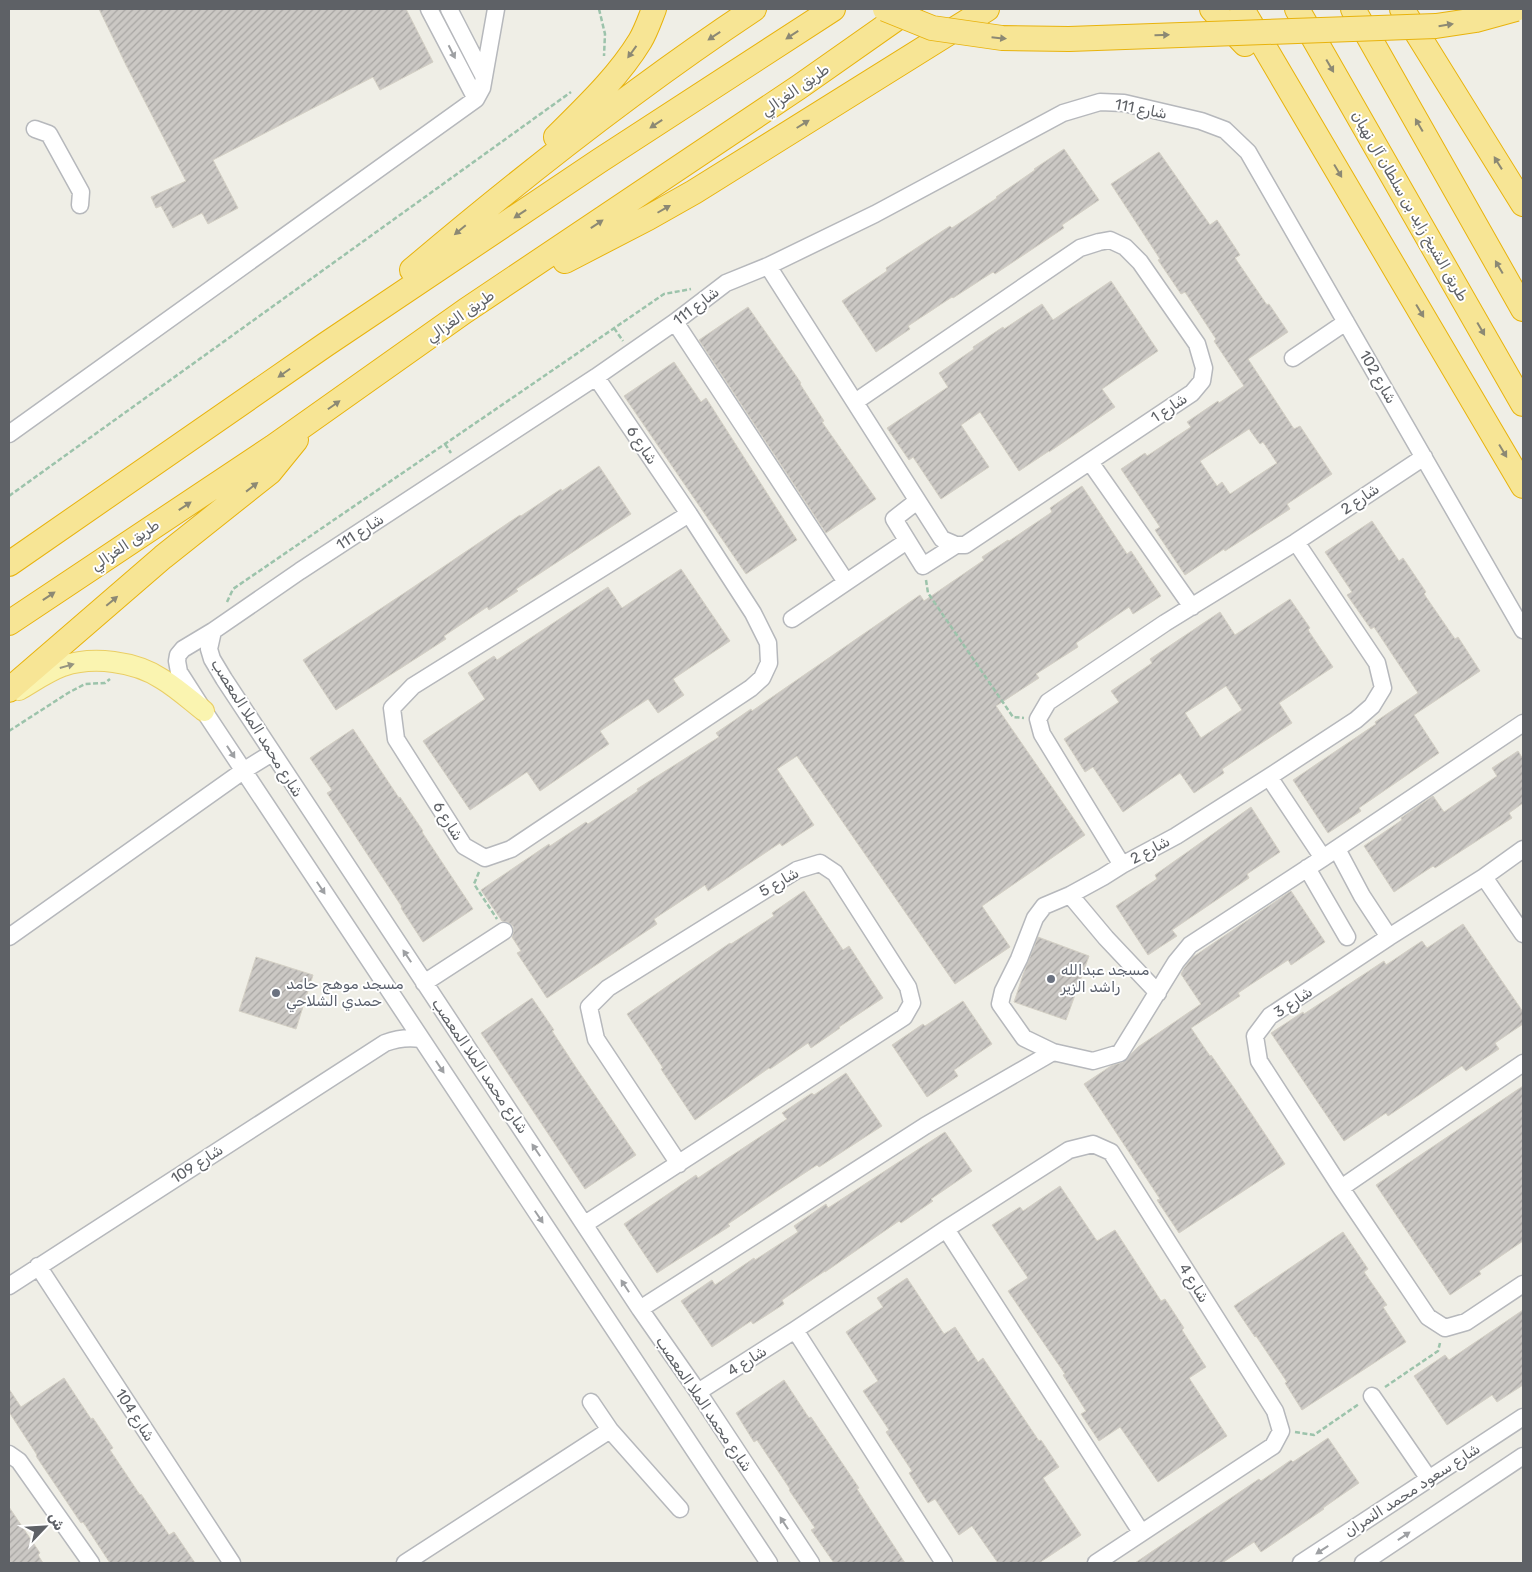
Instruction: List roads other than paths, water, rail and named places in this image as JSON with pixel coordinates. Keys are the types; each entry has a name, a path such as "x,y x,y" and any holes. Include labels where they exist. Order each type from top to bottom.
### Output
{"highway":[{"path":"492,202 590,103 618,70 641,40 654,9"},
{"path":"325,345 492,202 648,82 754,9"},
{"path":"9,564 325,345 599,161 833,9"},
{"path":"885,9 932,28 1002,38 1069,38 1436,26 1476,20 1516,9"},
{"name":"طريق الغزالي","path":"9,623 311,421 465,311 799,88 910,9"},
{"path":"465,311 686,197 987,9"},
{"path":"1212,9 1249,49 1316,135"},
{"path":"1242,9 1523,486"},
{"name":"طريق الشيخ زايد بن سلطان آل نهيان","path":"1297,9 1523,404"},
{"path":"1353,9 1523,309"},
{"path":"1402,9 1523,204"},
{"path":"9,690 163,557 270,472 311,421"}],"main road":[{"path":"9,696 62,666 102,660 135,667 160,677 204,712"}],"street":[{"path":"430,9 476,99"},
{"path":"450,9 484,76"},
{"path":"9,434 476,99 482,88 496,9"},
{"name":"شارع 111","path":"213,631 300,571 596,376 675,322 726,283 768,266 875,214 1063,113 1100,102 1124,103 1201,121 1225,130"},
{"path":"35,130 49,134 81,192 80,205"},
{"name":"شارع 102","path":"1225,130 1248,152 1523,630"},
{"name":"شارع 1","path":"855,402 1080,248 1110,240 1126,248 1140,262 1197,344 1204,368 1202,381 1192,393 965,545 956,545 923,566 907,541"},
{"path":"768,266 942,539 956,545"},
{"path":"675,322 846,582"},
{"path":"1293,358 1346,322"},
{"name":"شارع 6","path":"596,376 689,514 753,612 768,643 769,663 762,678 742,694 511,848 485,858 464,846 396,739 392,708 413,686 689,514"},
{"name":"شارع 2","path":"1296,542 1377,663 1383,688 1372,706 1356,720 1269,778 1176,836 1122,865 1042,734 1038,718 1048,702 1424,457"},
{"path":"1090,462 1192,607"},
{"path":"792,619 907,541 894,519 917,501"},
{"path":"213,631 178,655 176,662 179,672 769,1563"},
{"name":"شارع محمد الملا المعصب","path":"213,631 209,649 212,659 272,753 810,1563"},
{"path":"1122,865 1070,895 1044,906 1035,918 1019,959 1003,991 1000,1004 1024,1038 1053,1052 1093,1061 1120,1053 1176,962 1190,944 1337,849 1523,723"},
{"path":"9,937 243,771 272,753"},
{"path":"1269,778 1323,858"},
{"path":"1337,849 1362,896 1389,937"},
{"name":"شارع 3","path":"1523,849 1484,877 1270,1016 1255,1036 1259,1061 1341,1188 1428,1317 1445,1328 1466,1322 1523,1284"},
{"name":"شارع 5","path":"585,1224 679,1164 904,1017 912,1003 908,987 835,873 820,863 797,870 608,988 589,1007 596,1038 679,1164"},
{"path":"1307,868 1347,937"},
{"path":"1484,877 1523,934"},
{"path":"1070,895 1106,938 1158,993"},
{"path":"424,983 504,931"},
{"name":"شارع 109","path":"385,1043 394,1031 400,1007"},
{"name":"شارع 109","path":"9,1286 385,1043 399,1038 422,1039"},
{"path":"640,1309 925,1126 1053,1052"},
{"path":"1341,1188 1523,1062"},
{"name":"شارع 4","path":"698,1392 1068,1150 1093,1144 1111,1152 1274,1411 1281,1431 1272,1446 1096,1563"},
{"path":"946,1229 1140,1532"},
{"name":"شارع 104","path":"38,1266 232,1563"},
{"path":"795,1330 944,1563"},
{"path":"1372,1396 1429,1479"},
{"path":"592,1402 610,1430 680,1509"},
{"name":"شارع سعود محمد النمران","path":"1301,1563 1523,1417"},
{"path":"405,1563 610,1430"},
{"path":"9,1454 19,1461 91,1563"},
{"path":"1372,1561 1523,1456"}],"place":[{"name":"مسجد عبدالله راشد الزير","path":"1051,979"},
{"name":"مسجد موهج حامد حمدي الشلاحي","path":"276,993"}]}
